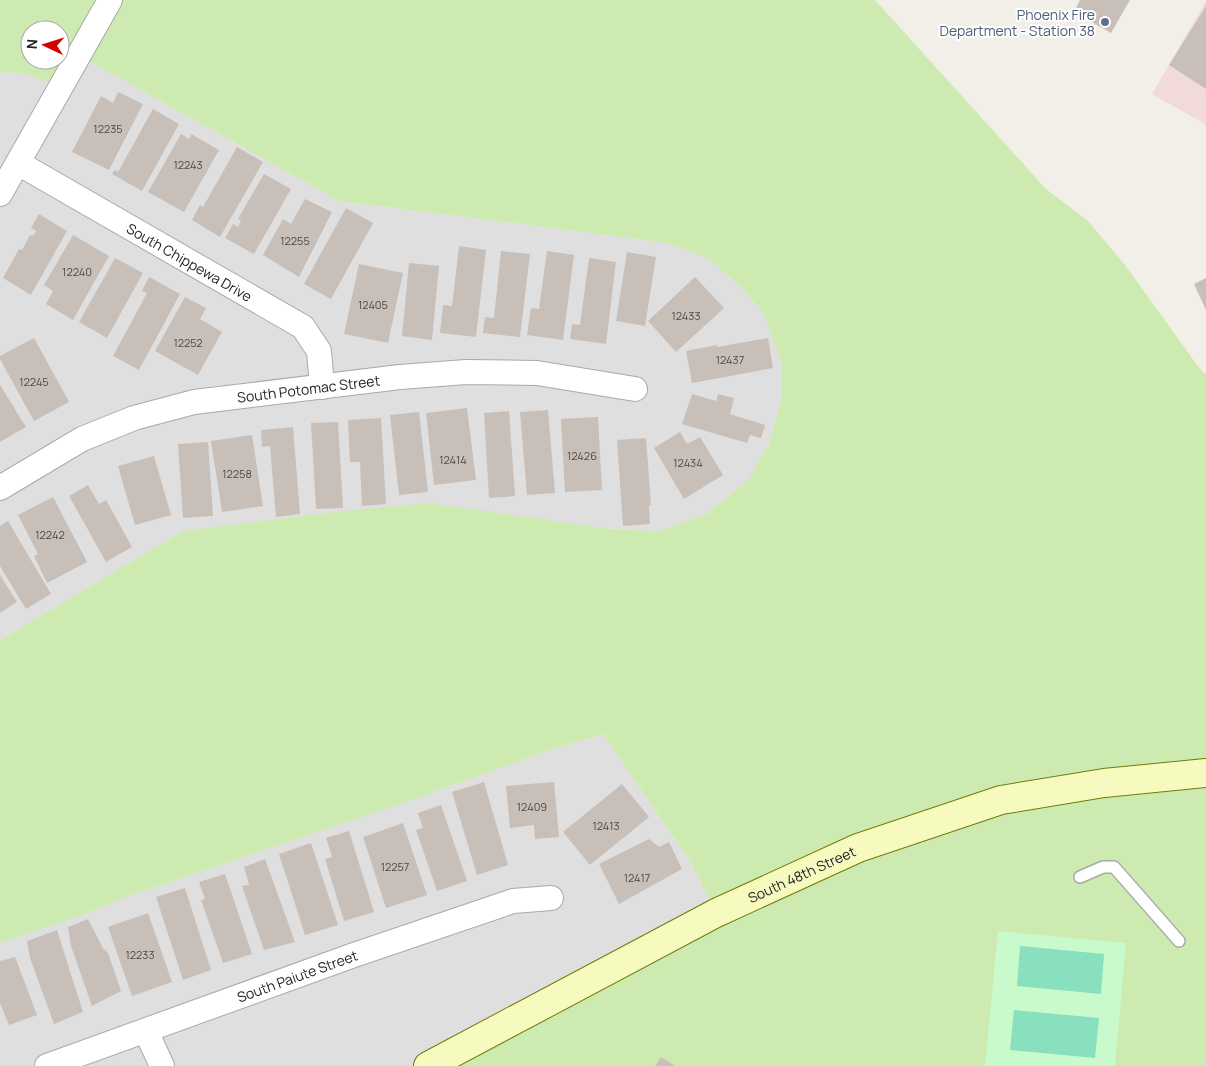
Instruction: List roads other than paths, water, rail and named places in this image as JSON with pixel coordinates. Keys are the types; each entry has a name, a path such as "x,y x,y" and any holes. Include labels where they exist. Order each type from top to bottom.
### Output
{"main road":[{"name":"South 48th Street","path":"428,1066 716,913 858,848 1001,800 1104,783 1206,773"}],"street":[{"path":"0,194 110,0"},
{"name":"South Chippewa Drive","path":"18,163 303,327 319,352 322,387"},
{"name":"South Potomac Street","path":"0,488 82,439 134,418 194,402 400,377 466,372 537,373 635,389"},
{"name":"South Paiute Street","path":"47,1066 354,955 513,901 551,898"},
{"path":"146,1031 162,1066"}],"lane":[{"path":"1080,877 1103,867 1114,867 1179,941"}],"place":[{"name":"Phoenix Fire Department - Station 38","path":"1105,22"}]}
